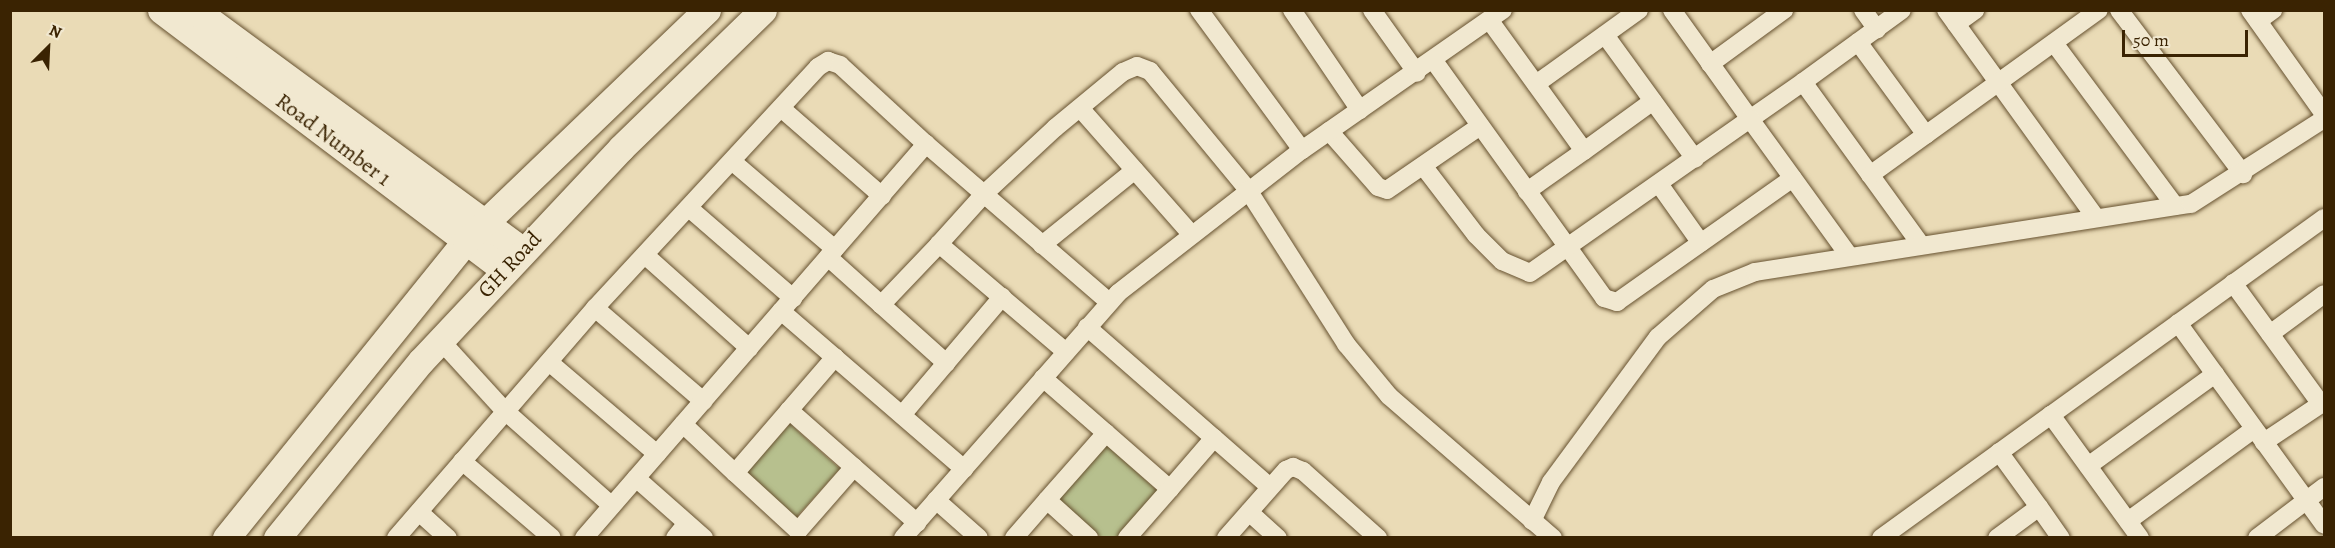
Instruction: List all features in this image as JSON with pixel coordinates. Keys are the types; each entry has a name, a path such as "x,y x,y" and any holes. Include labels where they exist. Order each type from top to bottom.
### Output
{"main road":[{"name":"Road Number 1","path":"161,10 475,233 524,251"},
{"name":"Road Number 1","path":"195,10 475,233 505,270"},
{"name":"GH Road","path":"226,537 475,233 707,10"},
{"name":"GH Road","path":"277,537 421,361 621,147 763,10"}],"street":[{"path":"1199,10 1302,150"},
{"path":"1292,10 1360,110"},
{"path":"1372,10 1417,73"},
{"path":"1536,84 1639,10"},
{"path":"1672,10 1849,256"},
{"path":"1863,10 1877,29"},
{"path":"1424,167 1476,235 1502,261 1530,273 1695,159 1902,10"},
{"path":"1975,10 1951,17 2096,218"},
{"path":"1870,175 2099,10"},
{"path":"2118,10 2243,174"},
{"path":"1710,64 1772,14"},
{"path":"2260,14 2325,114"},
{"path":"903,537 1109,302 1248,190 1302,150 1417,73 1496,16 1536,84 1584,151"},
{"path":"1605,35 1695,159"},
{"path":"1858,42 1926,135"},
{"path":"2054,43 2175,206"},
{"path":"1434,61 1604,298 1617,302 1793,178"},
{"path":"396,537 595,308 733,162 818,67 828,62 840,64 926,144 1109,302"},
{"path":"881,305 984,194 1123,72 1137,66 1150,72 1248,190 1346,344 1389,396 1552,537"},
{"path":"1803,82 1921,245"},
{"path":"1527,191 1653,101"},
{"path":"781,108 882,196"},
{"path":"1080,108 1192,235"},
{"path":"1532,521 1551,482 1658,337 1713,289 1755,273 1849,256 2191,204 2243,174 2325,119"},
{"path":"1329,131 1378,187 1388,190 1480,126"},
{"path":"584,537 926,144"},
{"path":"733,162 832,253 881,305 946,363"},
{"path":"1042,245 1136,171"},
{"path":"1659,184 1701,243"},
{"path":"689,208 787,304 835,357 964,469"},
{"path":"1881,537 2325,218"},
{"path":"939,244 1066,352"},
{"path":"645,255 749,348"},
{"path":"2051,415 2135,533 2259,436 2323,403 2234,283"},
{"path":"2270,334 2325,294"},
{"path":"902,415 1002,297"},
{"path":"595,308 703,401"},
{"path":"2178,323 2325,525"},
{"path":"1087,327 1270,488"},
{"path":"441,341 504,410 612,506"},
{"path":"735,473 835,357"},
{"path":"549,362 657,454"},
{"path":"2088,466 2215,374"},
{"path":"1043,378 1170,489"},
{"path":"789,410 917,522"},
{"path":"683,424 795,534 854,467"},
{"path":"1014,537 1106,433"},
{"path":"1126,537 1214,438"},
{"path":"1999,453 2061,537"},
{"path":"462,461 552,537"},
{"path":"1226,537 1286,470 1293,467 1303,471 1378,537"},
{"path":"636,478 704,537"},
{"path":"2257,537 2325,487"},
{"path":"936,500 979,537"},
{"path":"1047,500 1089,537"},
{"path":"1997,537 2039,507"},
{"path":"418,512 448,537"},
{"path":"1249,512 1278,537"},
{"path":"675,537 687,523"}],"green space":[{"path":"790,424 840,469 795,519 745,474"},
{"path":"1105,444 1159,492 1118,537 1101,537 1057,498"}]}
